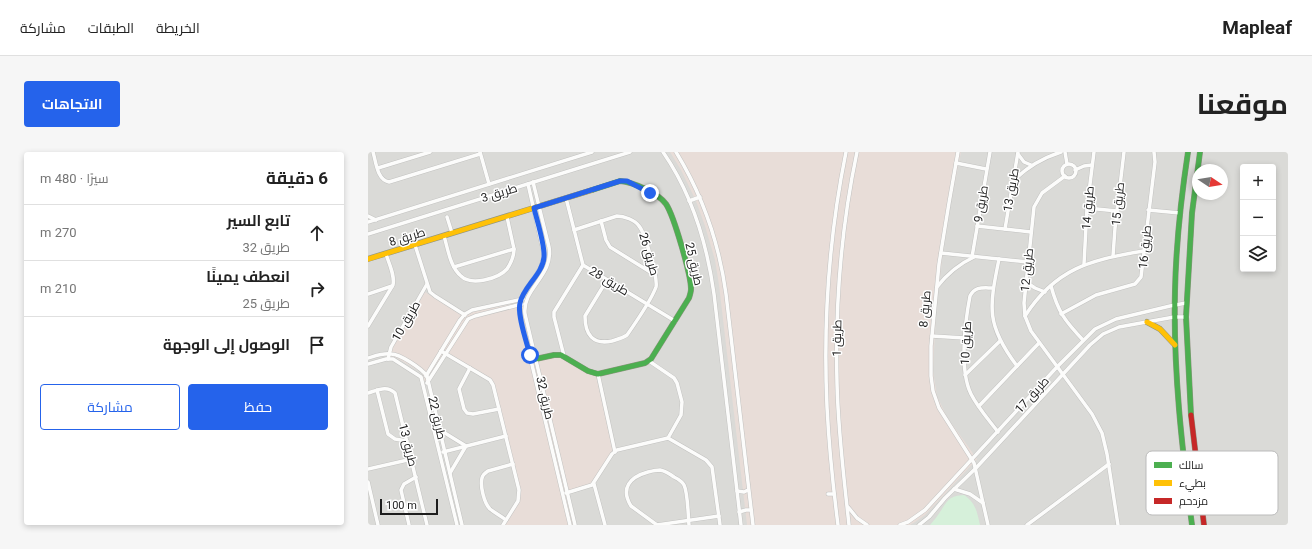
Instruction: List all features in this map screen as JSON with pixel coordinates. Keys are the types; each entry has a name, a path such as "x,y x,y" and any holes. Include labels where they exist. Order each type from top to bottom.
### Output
{"street":[{"path":"373,152 382,178 389,182 480,153 489,184"},
{"path":"378,168 430,152"},
{"name":"طريق 3","path":"368,222 592,152"},
{"name":"طريق 3","path":"368,234 630,152"},
{"path":"663,152 673,168 689,201 704,242 713,285 741,525"},
{"path":"676,152 700,197 714,236 724,280 753,525"},
{"name":"طريق 1","path":"838,525 830,459 826,380 826,314 832,243 846,152"},
{"name":"طريق 1","path":"850,525 838,408 836,355 843,243 850,189 857,152"},
{"name":"طريق 8","path":"958,152 936,288 932,336 931,376 935,400 946,420 972,458 976,468 988,525"},
{"name":"طريق 9","path":"974,257 977,226 990,152"},
{"path":"1012,182 1031,165 1044,158 1061,152"},
{"path":"1065,152 1067,164"},
{"name":"طريق 14","path":"1084,264 1087,208 1094,152"},
{"name":"طريق 15","path":"1113,256 1124,152"},
{"name":"طريق 16","path":"1061,314 1096,295 1135,284 1141,277 1155,158 1154,152"},
{"path":"1183,451 1174,305 1180,213 1188,152"},
{"path":"1195,451 1192,422 1186,303 1192,213 1200,152"},
{"path":"1018,153 1022,160 1031,165"},
{"name":"طريق 13","path":"1005,229 1018,153"},
{"path":"956,163 986,169"},
{"path":"1067,164 1071,164 1076,170"},
{"path":"1067,164 1063,167 1062,171 1065,176 1069,178 1073,176 1076,170 1084,166 1092,165"},
{"name":"طريق 12","path":"1065,176 1047,188 1038,199 1034,207 1024,303 1025,316 1031,331 1039,343 1097,423 1105,443 1118,525"},
{"name":"طريق 25","path":"536,207 624,180 665,202 673,221 691,287 689,298 649,361"},
{"name":"طريق 32","path":"533,182 544,258 541,266 521,299 520,314 568,492 575,525"},
{"name":"طريق 32","path":"528,184 549,247 549,261 546,270 525,303 525,314 533,360 570,525"},
{"path":"689,201 700,197"},
{"name":"طريق 28","path":"566,198 583,265 675,321"},
{"name":"طريق 8","path":"368,259 536,207"},
{"path":"1087,208 1117,211"},
{"path":"1148,210 1180,213"},
{"path":"368,216 376,220"},
{"path":"444,236 454,267 460,276 470,281 483,280 498,276 507,268 512,258 514,248 507,216"},
{"name":"طريق 26","path":"574,230 620,216 638,224 642,230 655,274 655,288 625,336 607,342 600,342 594,340 590,335 585,316 607,280"},
{"path":"448,217 452,233"},
{"path":"602,221 606,240 610,247 655,274"},
{"path":"977,226 1031,232"},
{"path":"415,245 430,292 469,318"},
{"path":"454,267 514,248"},
{"path":"1025,316 1034,303 1051,286 1084,264 1113,256 1144,251"},
{"path":"941,253 1028,262"},
{"path":"368,326 392,286 394,278 386,254"},
{"path":"936,288 954,270 974,257"},
{"path":"999,259 993,288 992,315 1000,341 1017,366"},
{"path":"564,356 554,312 583,265"},
{"path":"1026,282 1045,292"},
{"name":"طريق 10","path":"388,359 393,342 427,284"},
{"path":"368,294 392,286"},
{"path":"1051,286 1061,314 1083,340"},
{"name":"طريق 10","path":"993,288 980,288 972,292 970,296 964,356 965,375 972,394 998,432"},
{"path":"423,384 441,351 464,315 472,310 528,298"},
{"path":"423,384 428,382 465,322 469,318 525,303"},
{"name":"طريق 17","path":"900,525 908,522 925,510 1057,367 1095,329 1108,322 1186,303"},
{"name":"طريق 17","path":"919,525 929,517 954,489 976,468 1096,339 1119,327 1174,317 1186,317"},
{"path":"1147,322 1160,329 1176,346"},
{"path":"932,336 965,338"},
{"path":"965,375 1000,341"},
{"path":"979,406 1039,343"},
{"path":"441,351 492,382 519,490 519,495 515,506 503,525"},
{"path":"368,358 389,354 398,356 421,370 427,376"},
{"path":"533,360 554,355 564,356 588,371 598,374 649,361 674,378 677,383 682,402 680,415 668,438"},
{"path":"368,364 388,359"},
{"name":"طريق 22","path":"388,359 396,360 421,377 457,524"},
{"path":"470,368 459,389 465,411 470,414 476,414 499,409"},
{"path":"598,374 615,452"},
{"name":"طريق 22","path":"427,376 462,525"},
{"name":"طريق 13","path":"377,390 389,389 395,393 427,525"},
{"path":"368,393 377,390 388,434 395,439 407,441"},
{"path":"440,430 466,446"},
{"path":"440,452 506,436"},
{"path":"563,494 587,488 594,484 615,452 629,447 668,438 710,464 713,471 720,525"},
{"path":"450,473 466,446"},
{"path":"368,469 412,459"},
{"path":"824,460 830,459"},
{"path":"506,520 488,506 484,495 482,479 488,471 513,464"},
{"path":"1027,525 1109,464"},
{"path":"689,525 689,520 685,489 683,483 665,472 657,470 640,474 629,484 626,492 630,506 657,525 689,520 718,516"},
{"path":"409,525 401,490 404,484 416,477"},
{"path":"368,482 378,525"},
{"path":"594,484 605,525"},
{"path":"954,489 970,494 983,504"},
{"path":"737,491 744,492 748,490"},
{"path":"828,494 834,494"},
{"path":"847,506 857,518 867,525"},
{"path":"739,512 751,510"},
{"path":"1191,515 1192,525"},
{"path":"1203,515 1204,525"},
{"path":"457,524 462,525"}],"shaded area":[{"path":"368,152 1288,152 1288,525 368,525"},
{"path":"670,152 961,152 946,227 936,312 933,371 937,396 947,417 977,459 925,515 915,522 910,525 747,525 715,260 696,201 681,170"},
{"path":"425,292 464,317 473,312 523,302 523,315 534,361 561,357 586,373 596,376 613,451 592,484 565,492 573,525 504,525 519,501 520,490 494,384 491,379 445,351 425,382 423,375 419,371 397,358 390,356 393,347"}],"green space":[{"path":"964,495 974,505 980,525 930,525 949,499 955,496"}],"traffic: fast":[{"path":"1183,451 1175,350 1175,321 1178,238 1188,152"},
{"path":"1191,415 1186,317 1192,213 1200,152"},
{"path":"531,360 561,355 588,371 598,374 645,363 651,359 689,298 691,289 685,259 673,220 666,204 651,192 638,186 620,181 592,190"},
{"path":"1191,515 1192,525"}],"traffic: slow":[{"path":"368,259 592,190"},
{"path":"1147,322 1160,329 1175,345"}],"traffic: jam":[{"path":"1191,415 1195,451"},
{"path":"1203,515 1204,525"}],"route":[{"path":"530,355 519,307 521,299 541,266 544,258 534,208 624,180 650,193"}]}
